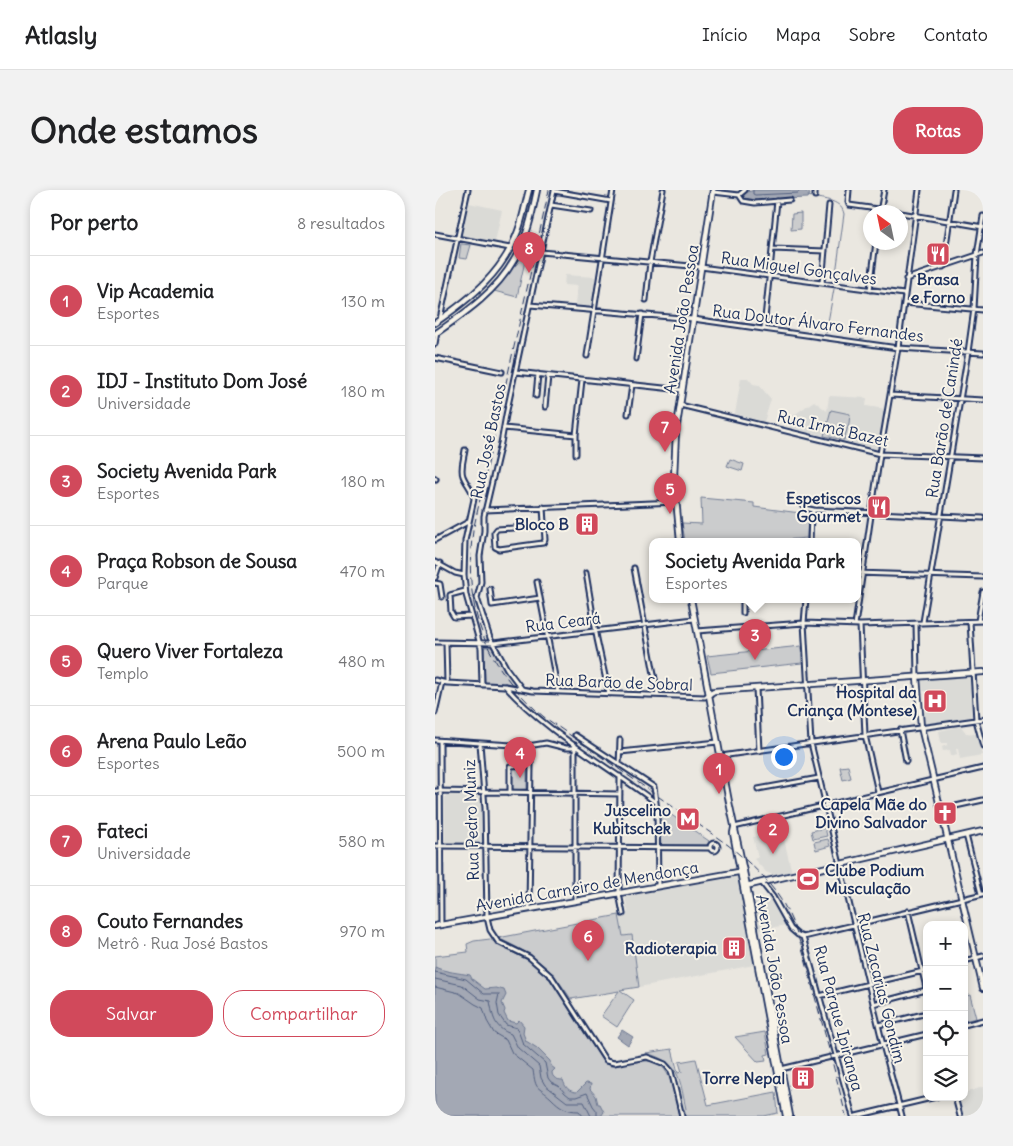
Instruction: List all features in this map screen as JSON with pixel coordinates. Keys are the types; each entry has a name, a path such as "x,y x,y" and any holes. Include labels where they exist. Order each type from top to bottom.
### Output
{"main road":[{"path":"436,322 481,289 498,268 511,248 518,231 529,190"},
{"path":"436,333 489,292 514,261 531,218 537,190"},
{"name":"Avenida João Pessoa","path":"680,538 674,477 676,432 713,191"},
{"name":"Avenida João Pessoa","path":"692,603 734,827 737,832 742,871 788,1116"},
{"name":"Rua Barão de Sobral","path":"709,694 714,691 983,672"},
{"path":"917,676 921,727 983,988"},
{"path":"745,886 983,831"},
{"name":"Avenida Carneiro de Mendonça","path":"435,926 742,871"}],"street":[{"path":"436,322 468,190"},
{"path":"554,190 611,200"},
{"name":"Rua José Bastos","path":"522,689 507,670 488,633 477,598 481,582 479,556 484,531 485,510 554,190"},
{"path":"587,356 613,190"},
{"path":"646,300 650,262 663,190"},
{"path":"739,195 745,190"},
{"path":"815,190 815,196"},
{"path":"849,190 849,205 863,208"},
{"path":"882,205 884,190"},
{"path":"861,586 898,348 919,190"},
{"path":"943,267 954,190"},
{"path":"713,191 739,195 743,201 755,203 790,200"},
{"path":"764,328 777,201"},
{"path":"551,205 591,211"},
{"path":"822,283 829,205"},
{"path":"908,214 982,227"},
{"name":"Rua Barão de Canindé","path":"923,622 968,352 974,309 977,255 983,216"},
{"path":"435,234 511,248"},
{"path":"773,249 825,251"},
{"path":"870,290 876,250"},
{"name":"Rua Miguel Gonçalves","path":"541,252 701,267 904,294"},
{"path":"906,279 983,253"},
{"path":"977,267 983,267"},
{"path":"904,303 983,310"},
{"name":"Rua Doutor Álvaro Fernandes","path":"530,305 693,319 898,348 983,353"},
{"path":"636,359 642,314"},
{"path":"435,344 436,333"},
{"path":"435,358 502,372"},
{"path":"516,372 682,390"},
{"path":"536,396 538,374"},
{"path":"545,406 548,376"},
{"path":"576,454 581,380"},
{"path":"628,414 632,385"},
{"path":"890,395 983,400"},
{"name":"Rua Irmã Bazet","path":"680,405 880,454 983,458"},
{"path":"504,428 576,435"},
{"name":"Rua José Bastos","path":"465,450 462,469 463,476 473,492 474,499 465,541 465,591 479,642 482,686"},
{"path":"485,510 527,506 675,502"},
{"path":"803,505 804,508 814,510 983,518"},
{"path":"543,507 545,540 541,544 495,547 494,533 497,529 544,526"},
{"path":"810,538 811,515 814,510"},
{"path":"435,540 469,522"},
{"path":"435,562 455,573 464,575"},
{"path":"435,578 441,564"},
{"path":"635,568 659,695"},
{"path":"586,573 609,694"},
{"path":"863,573 983,577"},
{"path":"537,582 558,692"},
{"path":"435,583 440,584 442,596"},
{"path":"489,589 492,604 540,598"},
{"path":"465,591 450,595 452,616 471,616"},
{"path":"978,621 983,592"},
{"path":"743,603 743,613"},
{"name":"Rua Zacarias Gondim","path":"806,603 807,684 811,743 873,1004 902,1116"},
{"path":"855,624 858,603"},
{"name":"Rua Ceará","path":"435,642 493,643 694,619"},
{"path":"697,632 805,623 860,624 983,621"},
{"path":"969,622 976,720 983,746"},
{"path":"916,623 917,676"},
{"path":"860,624 865,736 878,792"},
{"path":"435,713 445,683 446,643"},
{"name":"Rua Barão de Sobral","path":"435,680 445,683 505,686 533,691 705,697 709,694"},
{"path":"505,686 534,716 656,802"},
{"path":"756,688 759,751"},
{"path":"721,756 983,719"},
{"path":"900,730 906,761"},
{"path":"575,735 654,788 658,848 658,886"},
{"path":"435,740 530,746 546,743 566,748 575,746"},
{"path":"619,764 620,740"},
{"path":"440,741 441,925"},
{"path":"620,752 718,742"},
{"name":"Rua Pedro Muniz","path":"480,743 484,793 487,917 492,934 498,942 529,957 552,977 606,1061 615,1063 647,1058 660,1061 668,1067 682,1116"},
{"path":"529,909 530,746"},
{"path":"575,746 575,900"},
{"path":"510,793 510,766 531,765"},
{"path":"734,827 983,768"},
{"path":"620,776 619,893 623,914"},
{"path":"758,789 819,778"},
{"path":"435,791 620,794"},
{"path":"951,807 983,800"},
{"path":"803,937 982,894 965,835"},
{"path":"435,846 710,848"},
{"name":"Rua Parque Ipiranga","path":"762,883 773,897 791,929 803,937 854,1116"},
{"path":"908,911 923,975"},
{"path":"968,960 983,956"},
{"path":"819,996 922,971"},
{"path":"873,1004 923,992"},
{"path":"879,1025 923,1014"},
{"path":"968,1024 983,1020"},
{"path":"779,1070 923,1035"},
{"path":"854,1116 923,1100"},
{"path":"956,1101 960,1116"}],"shaded area":[{"path":"469,203 502,210 495,242 462,235"},
{"path":"801,213 801,229 791,230 792,214"},
{"path":"461,244 471,245 467,259 459,258"},
{"path":"522,250 531,251 527,252 517,297 494,291 518,263"},
{"path":"565,275 595,277 592,307 575,305 577,286 564,285"},
{"path":"741,378 748,378 753,384 759,385 771,399 764,422 735,414"},
{"path":"829,396 867,398 866,406 885,409 878,447 875,449 789,427 791,417 814,401 827,411"},
{"path":"831,410 850,414 844,440 824,436"},
{"path":"730,459 744,464 742,471 727,466"},
{"path":"701,498 754,503 754,507 808,514 807,538 684,538 682,523 702,524"},
{"path":"801,646 802,663 711,673 707,656"},
{"path":"484,647 494,647 516,685 485,683"},
{"path":"970,677 972,717 924,724 923,712 930,711 929,691 921,691 920,680"},
{"path":"961,726 966,733 977,734 982,755 960,759 958,749 956,749 957,754 951,756 950,750 943,751 942,747 947,745 947,743 941,743 939,731"},
{"path":"527,766 527,789 513,790 511,767"},
{"path":"848,766 851,778 843,780 840,767"},
{"path":"447,795 479,796 481,798 482,841 480,843 447,843 445,841 445,797"},
{"path":"657,805 709,841 707,845 661,845"},
{"path":"825,828 827,836 813,839 811,831"},
{"path":"782,831 792,873 776,876 766,872 754,859 758,857 753,837"},
{"path":"828,839 830,846 816,850 814,842"},
{"path":"739,876 754,965 639,987 632,935 623,936 619,915 628,913 625,896"},
{"path":"772,898 787,925 757,930 753,902"},
{"path":"619,915 623,936 632,935 639,987 620,990 634,1000 617,1027 601,1016 619,991 571,999 548,969 540,962 498,938"},
{"path":"490,939 501,947 528,960 549,978 604,1063 614,1066 646,1061 655,1062 662,1066 671,1081 679,1116 435,1116 435,956 468,952 467,944"},
{"path":"500,939 535,956 559,980 606,1057 612,1059 646,1053 658,1056 668,1062 678,1073 686,1116 679,1116 669,1077 662,1067 648,1061 614,1066 604,1063 549,978 528,960 496,944"},
{"path":"970,995 976,1018 968,1020 968,1011 968,996"},
{"path":"765,1032 769,1054 765,1055 766,1061 758,1062 735,1037"},
{"path":"672,1049 678,1073 682,1072 679,1062 696,1059 708,1105 776,1092 778,1113 764,1116 686,1116 682,1089 677,1073 666,1062 646,1053"},
{"path":"983,1087 983,1116 964,1116 959,1101 968,1101 968,1092"}],"water":[{"path":"755,190 804,190 810,194 808,198 745,199 744,195 747,192"},
{"path":"435,967 470,975 472,979 485,989 496,988 504,990 506,995 502,1003 508,1021 516,1023 519,1020 524,1026 523,1033 526,1041 537,1048 550,1061 551,1066 555,1069 552,1072 553,1076 563,1080 566,1087 577,1092 586,1083 591,1084 590,1089 604,1112 601,1116 435,1116"},
{"path":"622,1030 633,1037 628,1045 617,1037"}],"waterway":[{"path":"808,196 834,202 839,205 844,214 835,281"},
{"path":"826,333 834,289"}],"railway":[{"path":"549,190 473,531 471,585 475,610 493,657 524,698 544,717 728,845 758,872 783,903 794,925 802,949 846,1116"}],"place":[{"name":"Brasa e Forno","path":"938,254"},
{"name":"Couto Fernandes","path":"529,273"},
{"name":"Fateci","path":"665,452"},
{"name":"Espetiscos Gourmet","path":"879,507"},
{"name":"Quero Viver Fortaleza","path":"670,514"},
{"name":"Bloco B","path":"587,524"},
{"name":"Society Avenida Park","path":"755,660"},
{"name":"Hospital da Criança (Montese)","path":"935,701"},
{"name":"Praça Robson de Sousa","path":"520,778"},
{"name":"Vip Academia","path":"719,794"},
{"name":"Capela Mãe do Divino Salvador","path":"945,813"},
{"name":"Juscelino Kubitschek","path":"688,819"},
{"name":"IDJ - Instituto Dom José","path":"773,854"},
{"name":"Clube Podium Musculação","path":"808,879"},
{"name":"Radioterapia","path":"734,948"},
{"name":"Arena Paulo Leão","path":"588,961"},
{"name":"Torre Nepal","path":"803,1078"}]}
